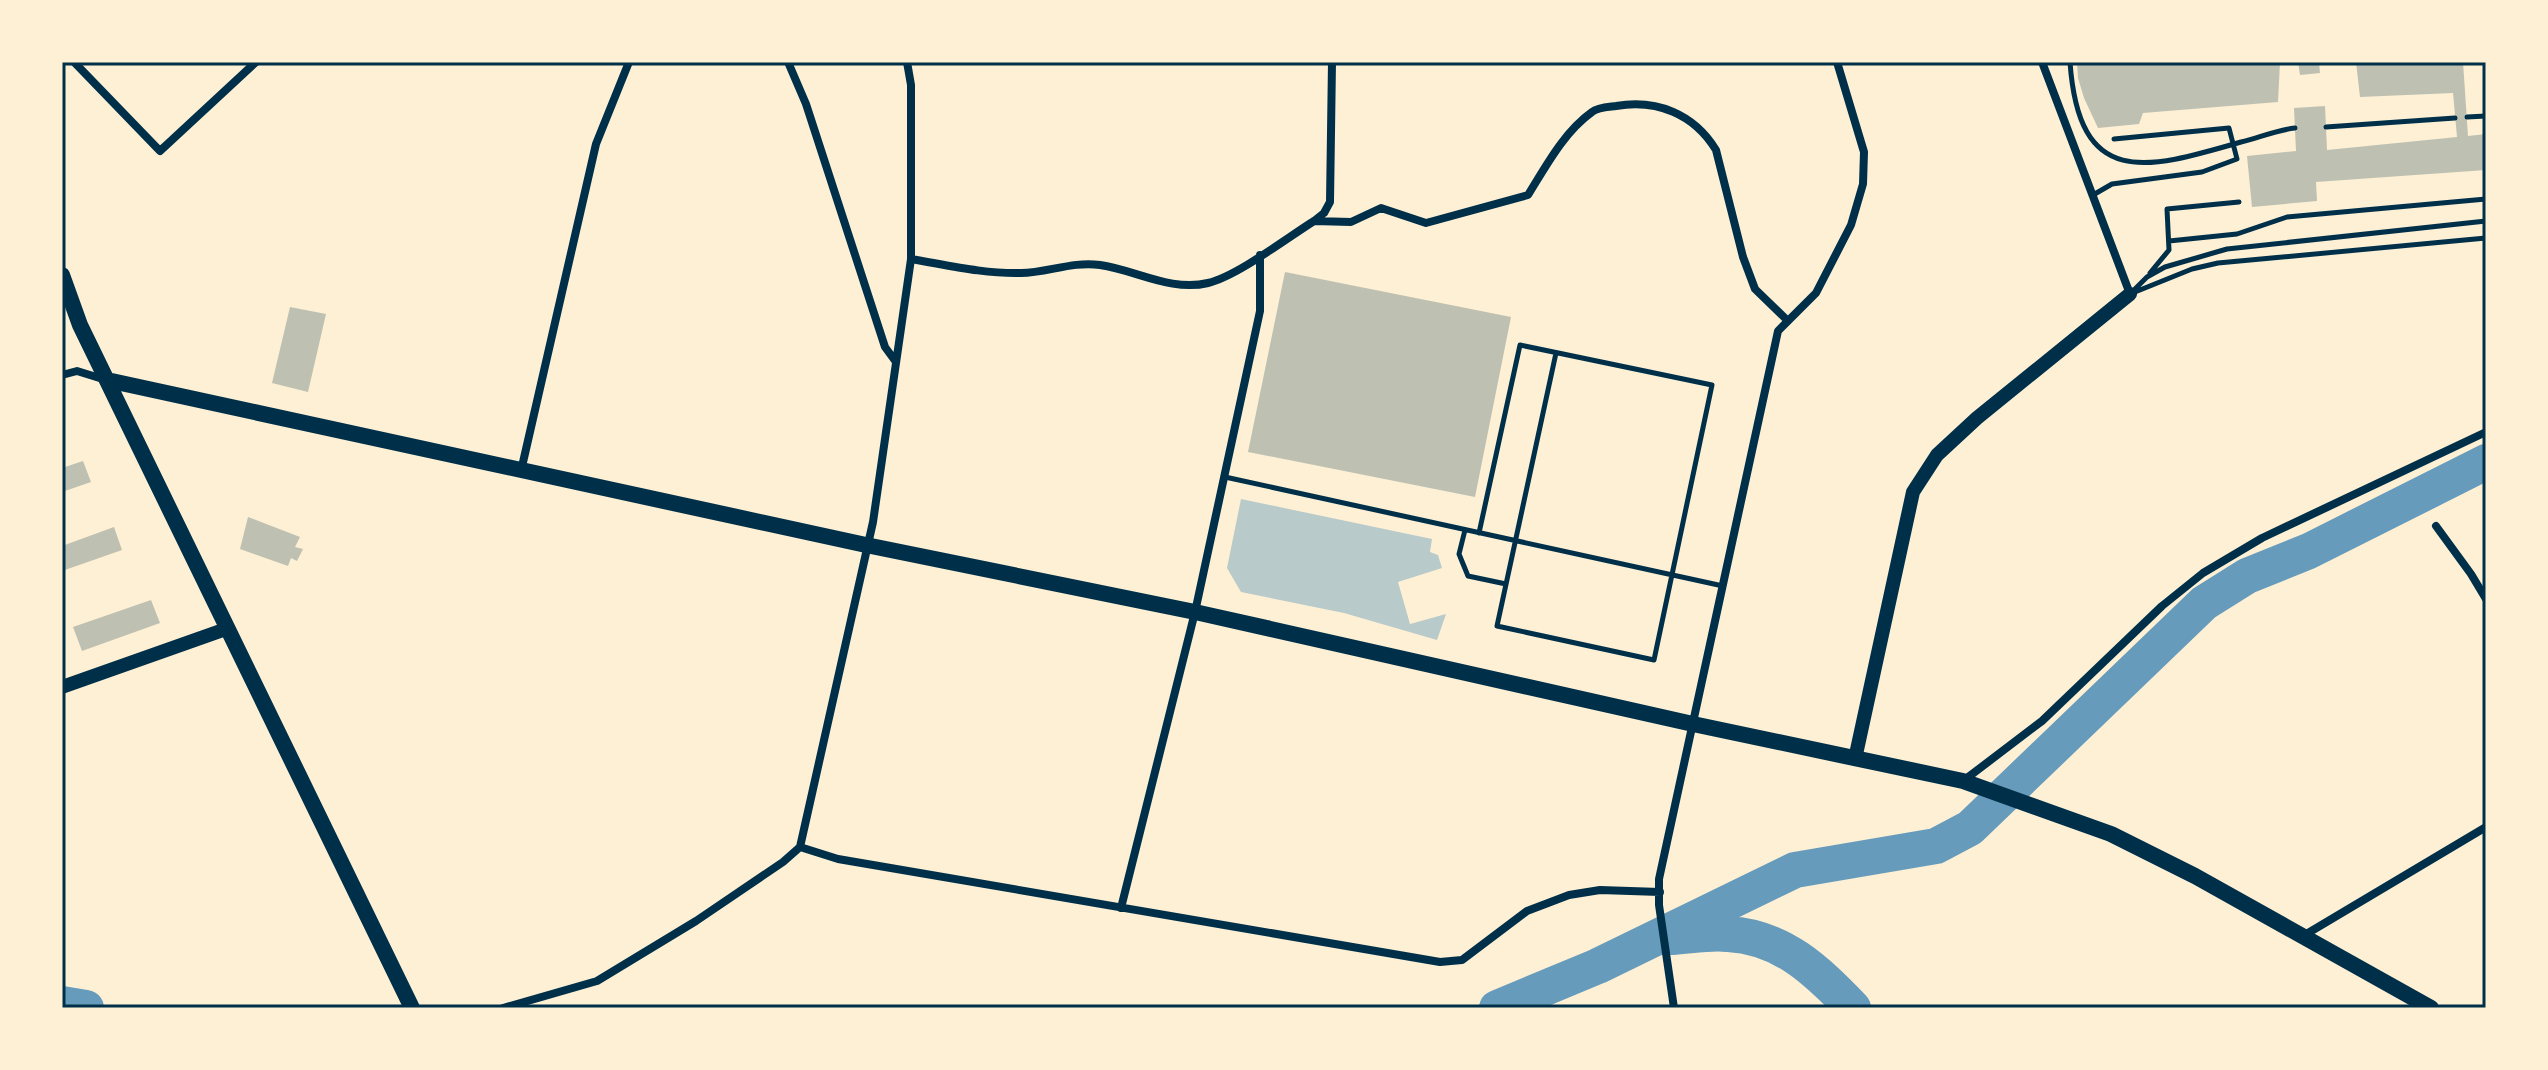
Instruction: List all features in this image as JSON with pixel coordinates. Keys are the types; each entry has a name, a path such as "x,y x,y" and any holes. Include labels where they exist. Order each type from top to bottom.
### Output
{"main road":[{"path":"62,275 80,325 412,1008"},
{"path":"107,380 521,472 1195,612 1970,784 2111,834 2195,876 2431,1008"}],"street":[{"path":"74,62 160,151 256,62"},
{"path":"521,472 596,144 629,62"},
{"path":"788,62 806,104 885,347 896,363"},
{"path":"503,1008 597,981 696,921 800,847 873,522 911,259 911,85 907,62"},
{"path":"911,259 993,273 1025,273 1081,263 1102,265 1159,282 1194,285 1226,277 1314,221 1324,213 1330,202 1332,62"},
{"path":"1674,1008 1659,905 1659,879 1778,331 1816,293 1851,225 1863,184 1864,152 1837,62"},
{"path":"1855,759 1913,492 1937,455 1977,418 2130,294 2042,62"},
{"path":"1314,221 1351,222 1381,208 1426,223 1528,195 1564,138 1595,109 1635,103 1663,107 1688,118 1707,135 1716,150 1743,257 1755,289 1787,320"},
{"path":"1121,908 1195,612 1260,311 1260,255"},
{"path":"62,375 77,371 107,380"},
{"path":"1970,784 2042,721 2162,606 2203,573 2262,538 2486,432"},
{"path":"2436,526 2486,599"},
{"path":"62,687 226,629"},
{"path":"2303,936 2486,827"},
{"path":"800,847 838,859 1440,962 1462,960 1527,911 1569,895 1600,890 1660,892"}],"lane":[{"path":"2070,62 2072,93 2077,109 2096,145 2104,154 2130,163 2183,159 2295,128"},
{"path":"2467,117 2486,116"},
{"path":"2326,127 2455,118"},
{"path":"2093,195 2112,184 2202,172 2237,159 2229,128 2114,139"},
{"path":"2169,241 2237,234 2287,217 2486,199"},
{"path":"2130,294 2169,250 2167,209 2239,202"},
{"path":"2147,277 2185,260 2227,249 2486,221"},
{"path":"2130,294 2192,269 2218,263 2486,238"},
{"path":"1479,533 1520,345 1712,385 1654,660 1497,626 1556,353"},
{"path":"1224,477 1723,586"},
{"path":"1465,530 1459,554 1468,576 1506,584"}],"shaded area":[{"path":"1241,499 1432,539 1430,552 1438,555 1442,568 1398,582 1410,624 1446,614 1437,640 1344,613 1241,592 1227,568"}],"building":[{"path":"2077,62 2280,62 2278,102 2143,113 2139,124 2098,128 2084,98"},
{"path":"2298,62 2319,62 2320,73 2300,75"},
{"path":"2356,62 2463,62 2468,136 2486,134 2486,170 2316,182 2317,201 2252,207 2247,156 2296,151 2294,108 2325,106 2327,150 2457,137 2453,93 2360,97"},
{"path":"1285,272 1511,317 1475,497 1248,452"},
{"path":"290,307 326,314 308,392 272,383"},
{"path":"83,461 91,482 62,492 62,468"},
{"path":"248,517 300,537 295,547 303,549 297,561 291,558 288,566 240,549"},
{"path":"114,527 122,550 62,571 62,546"},
{"path":"151,600 160,623 82,651 73,627"}],"waterway":[{"path":"1497,1008 1598,966 1795,870 1936,846 1970,828 2204,603 2247,576 2309,551 2486,462"},
{"path":"1672,937 1721,934 1766,942 1798,958 1853,1008"},
{"path":"62,1004 86,1008"}]}
